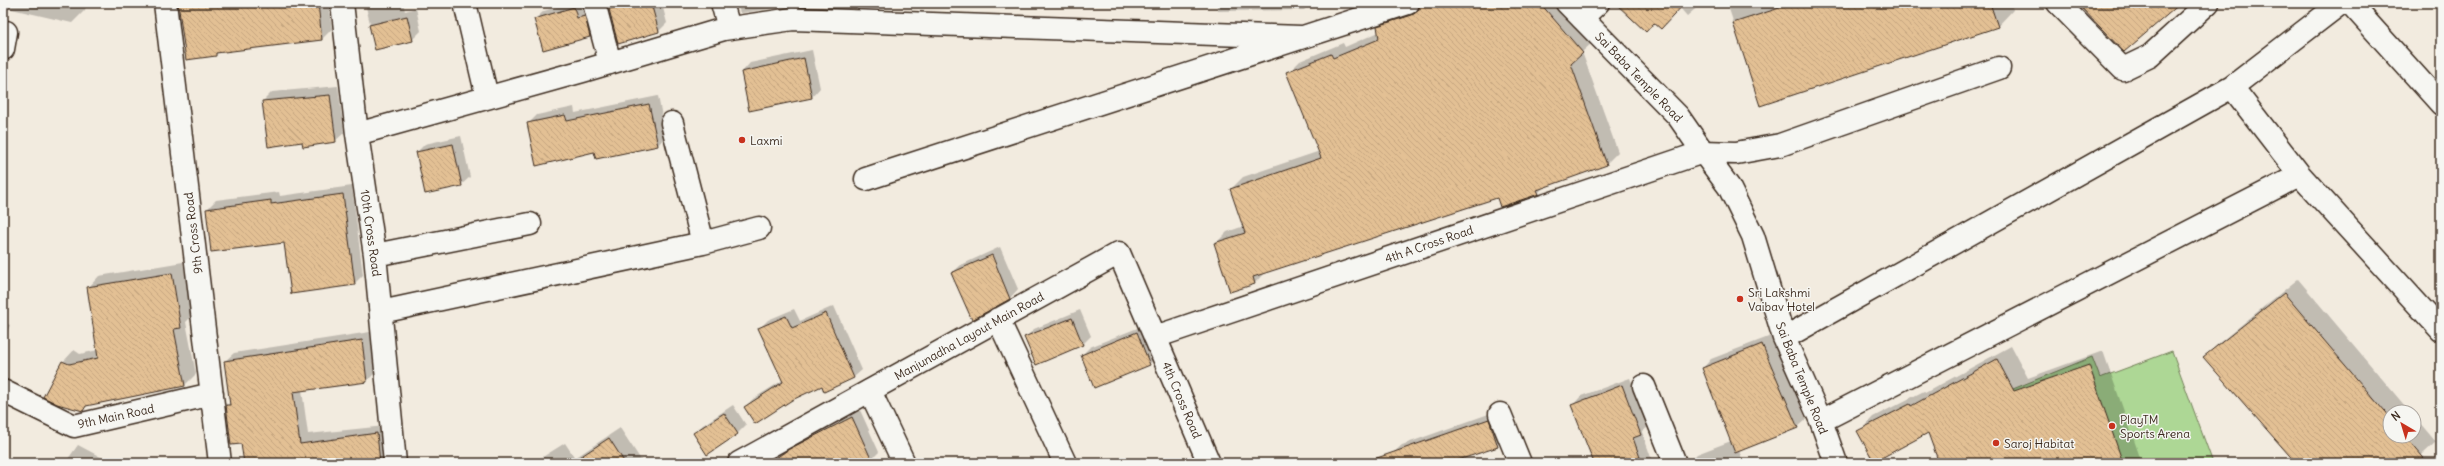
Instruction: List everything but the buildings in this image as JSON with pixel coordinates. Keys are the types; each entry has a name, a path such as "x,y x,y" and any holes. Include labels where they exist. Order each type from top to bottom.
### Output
{"street":[{"name":"9th Cross Road","path":"165,3 220,463"},
{"name":"10th Cross Road","path":"342,3 357,134 375,255 395,463"},
{"path":"465,3 487,97"},
{"path":"594,3 610,62"},
{"path":"722,3 729,28"},
{"path":"866,179 1408,3"},
{"path":"1574,10 1598,3"},
{"path":"2058,3 2123,69 2150,56 2208,3"},
{"path":"1784,338 2232,87 2341,3"},
{"path":"2350,3 2441,104"},
{"name":"Sai Baba Temple Road","path":"1574,10 1678,116 1729,187 1753,236 1784,338 1821,421 1836,463"},
{"path":"357,134 729,28 793,19 1301,37"},
{"path":"3,32 6,32 3,49"},
{"path":"1703,152 1736,153 1780,145 1999,68"},
{"path":"2232,87 2300,175 2441,330"},
{"path":"672,123 703,243"},
{"name":"4th A Cross Road","path":"1155,337 1703,152"},
{"path":"1821,421 2300,175"},
{"path":"375,255 530,224"},
{"path":"381,312 703,243 759,228"},
{"name":"Manjunadha Layout Main Road","path":"743,462 1119,253 1155,337"},
{"path":"998,319 1065,463"},
{"name":"4th Cross Road","path":"1155,337 1209,463"},
{"path":"1644,386 1675,463"},
{"name":"9th Main Road","path":"3,390 74,426 212,394"},
{"path":"870,391 904,463"},
{"path":"1500,414 1520,463"}],"green space":[{"name":"PlayTM Sports Arena","path":"2172,351 2213,463 2038,463 2013,389 2092,357 2100,378"}],"place":[{"name":"Laxmi","path":"742,140"},
{"name":"Sri Lakshmi Vaibav Hotel","path":"1740,299"},
{"name":"PlayTM Sports Arena","path":"2112,426"},
{"name":"Saroj Habitat","path":"1996,443"}]}
